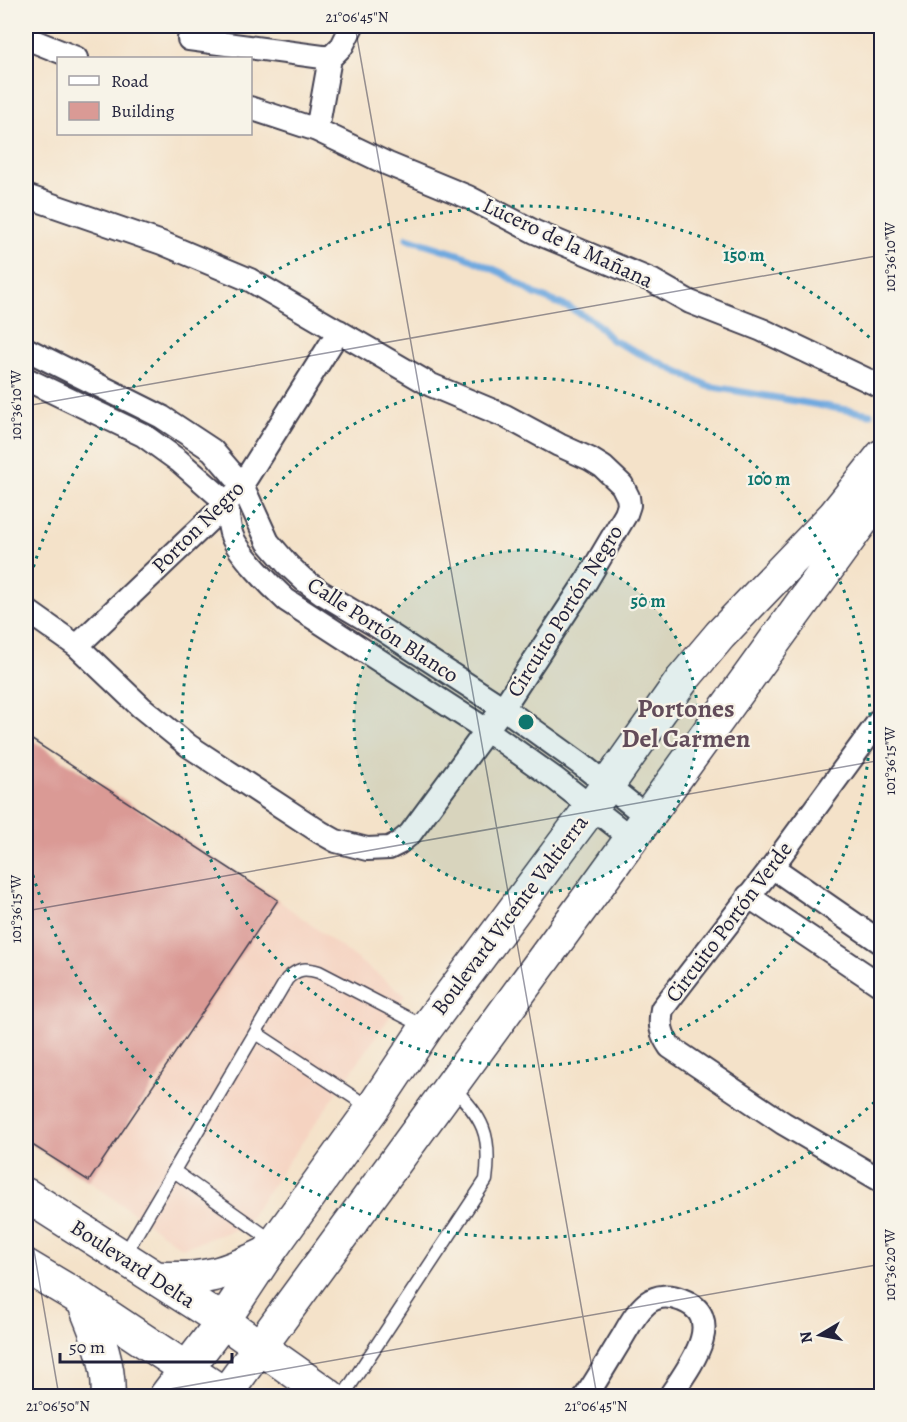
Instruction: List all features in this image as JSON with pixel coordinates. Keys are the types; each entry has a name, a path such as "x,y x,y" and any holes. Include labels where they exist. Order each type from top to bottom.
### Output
{"main road":[{"name":"Boulevard Vicente Valtierra","path":"166,1396 223,1322 426,1028 599,796 682,680 720,635 834,516 882,456"},
{"path":"26,1266 83,1300 225,1396 882,493"},
{"name":"Boulevard Delta","path":"26,1195 223,1322 329,1396"},
{"path":"156,1278 186,1280 211,1275 236,1268 272,1248"},
{"path":"83,1300 106,1362 108,1396"}],"street":[{"path":"318,130 330,58 342,46 352,26"},
{"path":"26,38 73,57"},
{"path":"188,41 330,58"},
{"name":"Lucero de la Mañana","path":"252,109 318,130 388,164 468,197 535,232 653,281 690,302 762,330 882,387"},
{"name":"Circuito Portón Negro","path":"26,196 162,243 250,280 431,385 505,416 590,459 616,478 626,492 629,505 587,580 488,730 406,839 389,848 353,847 320,832 189,746 141,707 77,646 26,610"},
{"name":"Porton Negro","path":"77,646 227,503 242,485 339,331"},
{"name":"Calle Portón Blanco","path":"26,349 162,417 212,450 242,485 268,542 304,580 503,708 582,765 599,796"},
{"path":"26,379 143,435 179,461 227,503"},
{"name":"Calle Portón Blanco","path":"227,503 232,536 248,560 286,600 488,730 599,796 639,827"},
{"name":"Circuito Portón Verde","path":"882,717 772,867 662,1010 660,1021 664,1038 670,1047 828,1150 882,1181"},
{"path":"772,867 882,943"},
{"path":"748,896 882,986"},
{"path":"586,1396 638,1312 654,1298 674,1297 692,1305 699,1311 705,1327 704,1335 687,1369 670,1396"}],"lane":[{"path":"122,1258 287,979 297,970 319,972 426,1028"},
{"path":"256,1033 372,1109"},
{"path":"343,1396 486,1180 488,1146 485,1131 476,1114 451,1086"},
{"path":"174,1171 272,1248"}],"shaded area":[{"path":"278,900 405,995 243,1227 182,1248 89,1181"}],"building":[{"path":"26,736 278,900 89,1181 26,1141"}],"waterway":[{"path":"407,238 464,256 502,273 535,294 570,308 595,322 612,340 708,386 870,414"}],"district":[{"name":"Portones Del Carmen","path":"686,723"}]}
